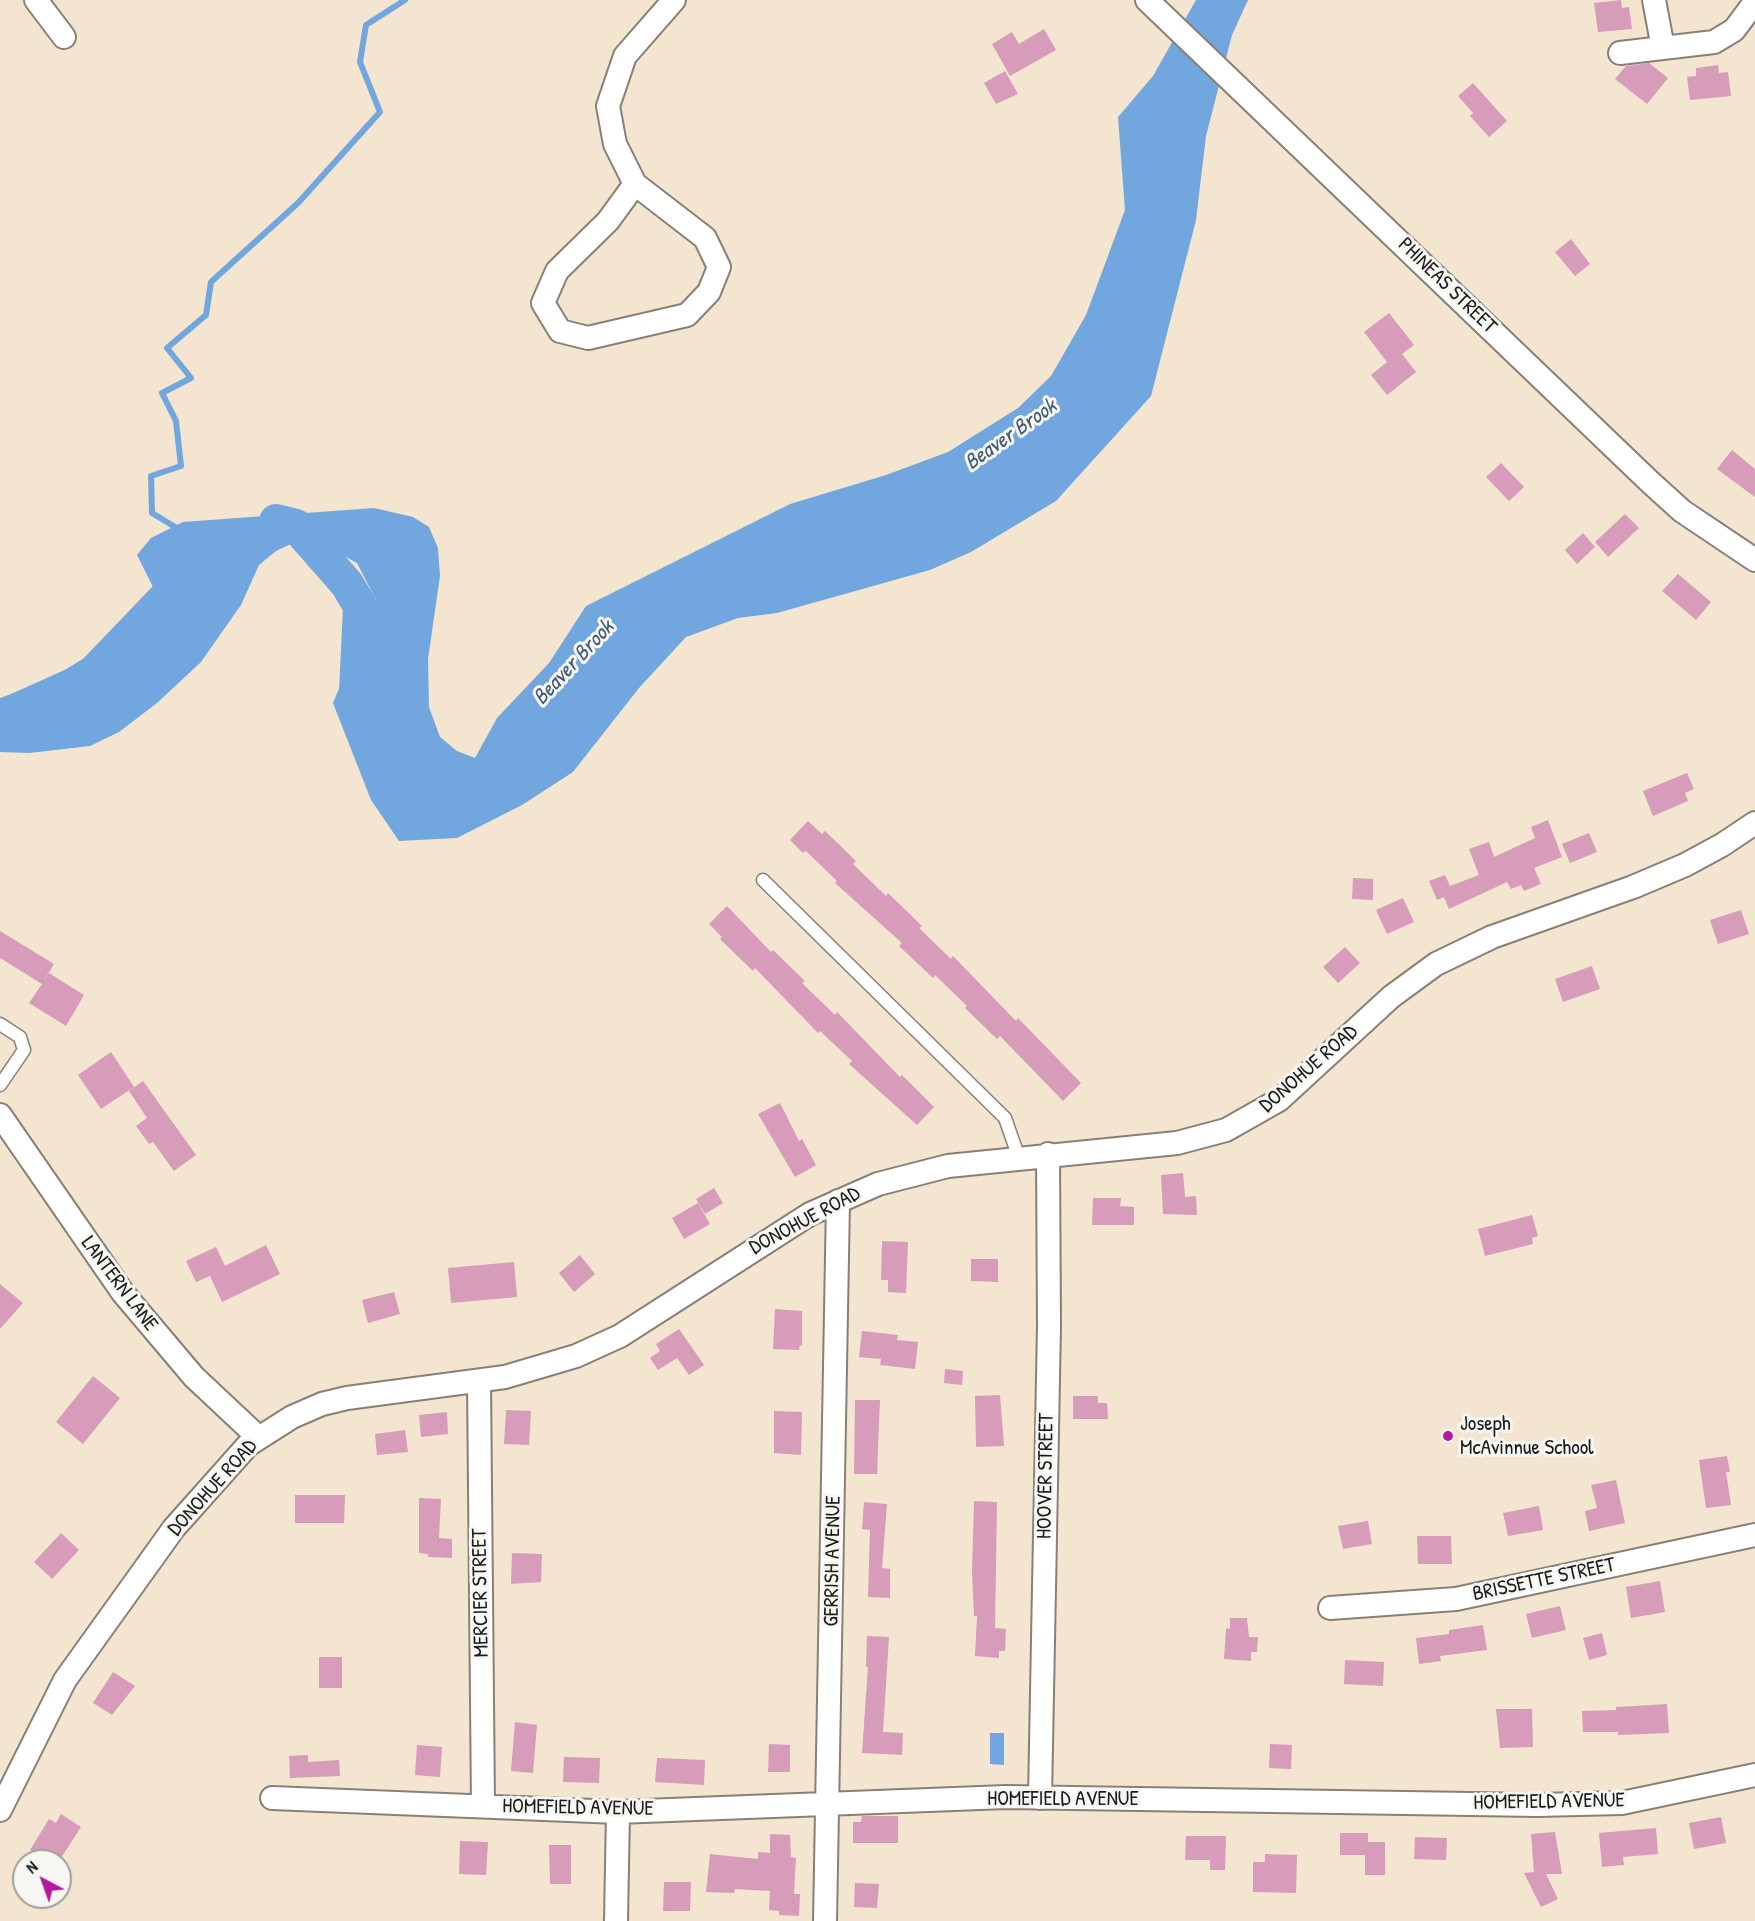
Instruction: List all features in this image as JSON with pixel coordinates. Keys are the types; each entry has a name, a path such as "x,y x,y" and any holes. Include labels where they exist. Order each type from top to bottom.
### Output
{"street":[{"path":"36,0 64,37"},
{"path":"635,184 608,221 557,271 543,303 560,332 588,338 687,315 709,292 719,267 705,238 635,184 615,144 608,106 625,56 674,0"},
{"name":"PHINEAS STREET","path":"1148,0 1232,83 1674,504 1755,560"},
{"path":"1654,0 1664,48"},
{"path":"1620,53 1714,42 1725,38 1752,9 1755,2"},
{"name":"DONOHUE ROAD","path":"0,1810 52,1702 82,1652 174,1528 223,1471 258,1437 292,1417 322,1404 356,1397 505,1377 552,1365 604,1343 779,1232 838,1201 905,1175 948,1166 1048,1154 1176,1143 1213,1135 1244,1123 1279,1100 1391,997 1436,963 1492,937 1677,868 1722,845 1755,823"},
{"name":"LANTERN LANE","path":"0,1115 93,1253 130,1302 194,1377 258,1437"},
{"name":"HOOVER STREET","path":"1040,1798 1049,1325 1048,1154"},
{"name":"GERRISH AVENUE","path":"825,1921 838,1201"},
{"name":"MERCIER STREET","path":"479,1381 483,1806"},
{"name":"BRISSETTE STREET","path":"1330,1608 1456,1599 1755,1535"},
{"name":"HOMEFIELD AVENUE","path":"272,1798 618,1812 1040,1798 1537,1805 1622,1803 1755,1775"},
{"path":"616,1921 618,1812"}],"lane":[{"path":"763,880 1005,1118 1018,1158"},
{"path":"0,1024 20,1037 24,1050 0,1085"}],"water":[{"path":"1196,0 1248,0 1232,35 1206,136 1196,220 1151,396 1056,501 971,552 930,570 777,613 738,618 686,637 639,688 573,772 522,805 457,838 399,841 371,800 333,703 376,600 357,563 337,552 314,544 293,543 276,551 259,565 241,605 201,662 157,703 119,732 90,746 29,753 0,752 0,699 89,659 133,648 154,627 160,601 137,555 151,538 183,522 374,508 413,517 429,527 438,548 440,576 428,659 429,707 440,737 457,751 475,758 497,718 549,663 586,606 790,504 886,475 948,452 1018,408 1051,376 1086,315 1125,210 1118,117 1153,76"},
{"path":"990,1733 1004,1733 1004,1765 990,1764"}],"building":[{"path":"1621,0 1622,8 1629,7 1632,29 1598,32 1594,3"},
{"path":"1044,29 1056,50 1010,76 992,44 1012,32 1019,44"},
{"path":"1649,63 1668,78 1647,104 1615,79 1626,66"},
{"path":"1718,65 1719,73 1728,72 1731,96 1690,100 1687,77 1696,76 1696,68"},
{"path":"1005,71 1018,94 996,104 984,83"},
{"path":"1473,83 1507,121 1489,137 1470,116 1473,113 1458,96"},
{"path":"1571,239 1590,264 1575,276 1555,252"},
{"path":"1389,313 1414,345 1402,354 1416,372 1387,395 1371,375 1387,362 1364,332"},
{"path":"1732,450 1755,469 1755,497 1717,469"},
{"path":"1501,463 1524,487 1509,501 1486,477"},
{"path":"1625,514 1639,528 1608,557 1595,542"},
{"path":"1583,533 1595,547 1577,564 1565,550"},
{"path":"1678,574 1711,602 1696,620 1662,591"},
{"path":"1687,773 1694,789 1685,793 1688,801 1653,816 1643,791"},
{"path":"1548,820 1562,857 1534,868 1541,884 1524,891 1521,885 1511,889 1507,882 1449,909 1444,897 1437,900 1429,881 1445,875 1450,886 1479,875 1469,849 1489,842 1494,857 1535,838 1531,827"},
{"path":"808,821 822,834 825,831 856,861 853,864 886,896 888,893 922,926 919,928 951,959 953,956 1016,1021 1018,1018 1081,1083 1063,1101 1000,1036 997,1039 935,975 933,978 899,946 902,943 835,883 837,881 806,851 803,853 790,840"},
{"path":"1589,833 1597,852 1570,863 1562,844"},
{"path":"1353,878 1373,879 1373,900 1352,899"},
{"path":"1403,898 1414,922 1387,934 1376,910"},
{"path":"727,906 771,952 773,950 805,981 802,983 835,1015 837,1012 900,1077 902,1075 934,1107 917,1125 849,1064 852,1061 820,1031 818,1033 755,968 753,971 720,939 722,937 709,924"},
{"path":"1741,910 1749,934 1718,944 1710,920"},
{"path":"0,931 54,964 43,982 49,973 84,995 66,1026 29,1003 42,984 0,958"},
{"path":"1345,947 1360,963 1338,983 1323,967"},
{"path":"1592,966 1600,989 1563,1002 1555,979"},
{"path":"111,1052 134,1087 101,1109 78,1075"},
{"path":"143,1081 196,1155 174,1171 153,1142 149,1144 136,1126 147,1118 129,1091"},
{"path":"780,1103 799,1141 802,1139 816,1165 795,1177 758,1114"},
{"path":"1183,1173 1185,1197 1196,1196 1197,1215 1163,1214 1161,1175"},
{"path":"714,1188 723,1203 705,1214 696,1199"},
{"path":"1093,1198 1121,1198 1120,1206 1134,1207 1134,1225 1092,1225"},
{"path":"698,1203 710,1224 684,1239 672,1218"},
{"path":"1532,1215 1538,1236 1532,1238 1533,1244 1485,1256 1478,1229"},
{"path":"882,1241 908,1242 906,1293 888,1292 888,1280 881,1280"},
{"path":"266,1245 280,1274 222,1302 210,1276 196,1282 186,1261 216,1247 225,1266"},
{"path":"580,1255 595,1274 574,1292 559,1273"},
{"path":"971,1259 998,1259 998,1282 971,1281"},
{"path":"514,1262 517,1297 451,1303 448,1268"},
{"path":"0,1284 23,1303 0,1329"},
{"path":"394,1292 400,1314 368,1323 362,1300"},
{"path":"775,1309 802,1311 802,1346 800,1345 799,1350 773,1349"},
{"path":"679,1329 704,1365 689,1375 677,1358 658,1370 650,1358 660,1351 656,1344"},
{"path":"862,1331 898,1335 897,1340 918,1342 915,1369 880,1365 881,1359 859,1357"},
{"path":"945,1369 963,1371 962,1385 944,1383"},
{"path":"93,1376 120,1398 83,1444 56,1422"},
{"path":"1000,1395 1004,1446 976,1447 975,1396"},
{"path":"1073,1396 1098,1396 1098,1403 1107,1403 1108,1419 1073,1419"},
{"path":"855,1400 880,1400 877,1474 854,1474"},
{"path":"506,1410 531,1411 529,1445 504,1444"},
{"path":"774,1411 802,1412 801,1455 774,1453"},
{"path":"447,1412 448,1434 421,1437 419,1415"},
{"path":"405,1430 408,1452 377,1455 375,1434"},
{"path":"1727,1456 1730,1472 1726,1472 1731,1505 1706,1508 1699,1460"},
{"path":"1616,1480 1625,1523 1589,1531 1585,1511 1597,1508 1591,1485"},
{"path":"295,1495 345,1495 344,1523 295,1523"},
{"path":"419,1498 441,1499 439,1538 452,1539 452,1558 428,1557 428,1554 419,1553"},
{"path":"974,1501 997,1502 995,1628 1006,1629 1005,1651 999,1651 999,1658 975,1656 977,1616 974,1616 972,1571"},
{"path":"864,1502 887,1504 882,1568 890,1569 890,1598 868,1597 870,1530 862,1529"},
{"path":"1539,1506 1543,1530 1508,1536 1503,1513"},
{"path":"1368,1521 1372,1544 1343,1549 1338,1526"},
{"path":"61,1533 79,1550 52,1579 34,1562"},
{"path":"1417,1536 1451,1536 1452,1564 1418,1564"},
{"path":"512,1553 542,1554 541,1582 511,1584"},
{"path":"1660,1581 1665,1612 1631,1618 1626,1587"},
{"path":"1560,1606 1566,1630 1532,1638 1526,1614"},
{"path":"1230,1618 1247,1618 1249,1637 1258,1637 1257,1652 1251,1652 1251,1661 1224,1659 1226,1628 1230,1629"},
{"path":"1483,1625 1487,1650 1440,1656 1441,1661 1419,1664 1416,1638 1449,1634 1449,1630"},
{"path":"1602,1633 1607,1655 1589,1660 1583,1638"},
{"path":"867,1636 889,1637 883,1732 903,1733 902,1755 862,1753 868,1667 866,1667"},
{"path":"319,1657 342,1657 342,1688 319,1688"},
{"path":"1345,1660 1384,1662 1383,1686 1344,1684"},
{"path":"113,1672 135,1686 112,1715 93,1703"},
{"path":"1667,1704 1669,1733 1618,1735 1618,1732 1583,1732 1582,1711"},
{"path":"1496,1709 1532,1709 1533,1747 1500,1748"},
{"path":"515,1722 537,1725 533,1773 511,1771"},
{"path":"769,1744 790,1745 790,1772 768,1772"},
{"path":"1270,1744 1292,1745 1291,1769 1269,1768"},
{"path":"417,1745 442,1747 440,1777 415,1775"},
{"path":"308,1755 308,1762 339,1760 340,1776 290,1778 289,1756"},
{"path":"564,1757 600,1758 599,1783 563,1782"},
{"path":"657,1758 705,1760 704,1785 655,1782"},
{"path":"61,1814 81,1827 67,1849 31,1849 49,1819 56,1823"},
{"path":"862,1816 898,1816 898,1843 853,1843 853,1822 861,1822"},
{"path":"1721,1817 1726,1843 1694,1849 1689,1823"},
{"path":"1656,1828 1658,1854 1623,1857 1624,1865 1602,1867 1599,1833"},
{"path":"1555,1832 1562,1874 1546,1874 1558,1899 1541,1907 1524,1873 1534,1872 1531,1834"},
{"path":"1340,1833 1368,1833 1368,1842 1385,1842 1385,1875 1365,1875 1365,1855 1340,1855"},
{"path":"770,1834 790,1835 791,1857 796,1858 794,1894 800,1894 799,1916 779,1915 779,1911 769,1910 770,1891 735,1889 734,1893 706,1892 710,1854 758,1859 758,1852 770,1853"},
{"path":"1186,1836 1226,1836 1225,1870 1210,1870 1210,1860 1185,1860"},
{"path":"1415,1837 1447,1838 1446,1860 1414,1859"},
{"path":"460,1841 488,1842 486,1875 459,1874"},
{"path":"549,1845 571,1845 571,1884 550,1884"},
{"path":"1265,1854 1297,1855 1296,1893 1253,1892 1253,1862 1265,1862"},
{"path":"664,1882 691,1882 690,1911 663,1911"},
{"path":"855,1883 879,1884 877,1908 854,1907"}],"waterway":[{"path":"180,530 152,513 151,476 181,466 176,421 162,393 191,378 167,348 206,315 211,282 298,203 380,112 360,62 366,25 405,0"},
{"name":"Beaver Brook","path":"276,521 296,526 347,584 360,606 356,693"},
{"name":"Beaver Brook","path":"0,716 53,697 94,672 166,597 194,572"}],"place":[{"name":"Joseph McAvinnue School","path":"1448,1436"}]}
